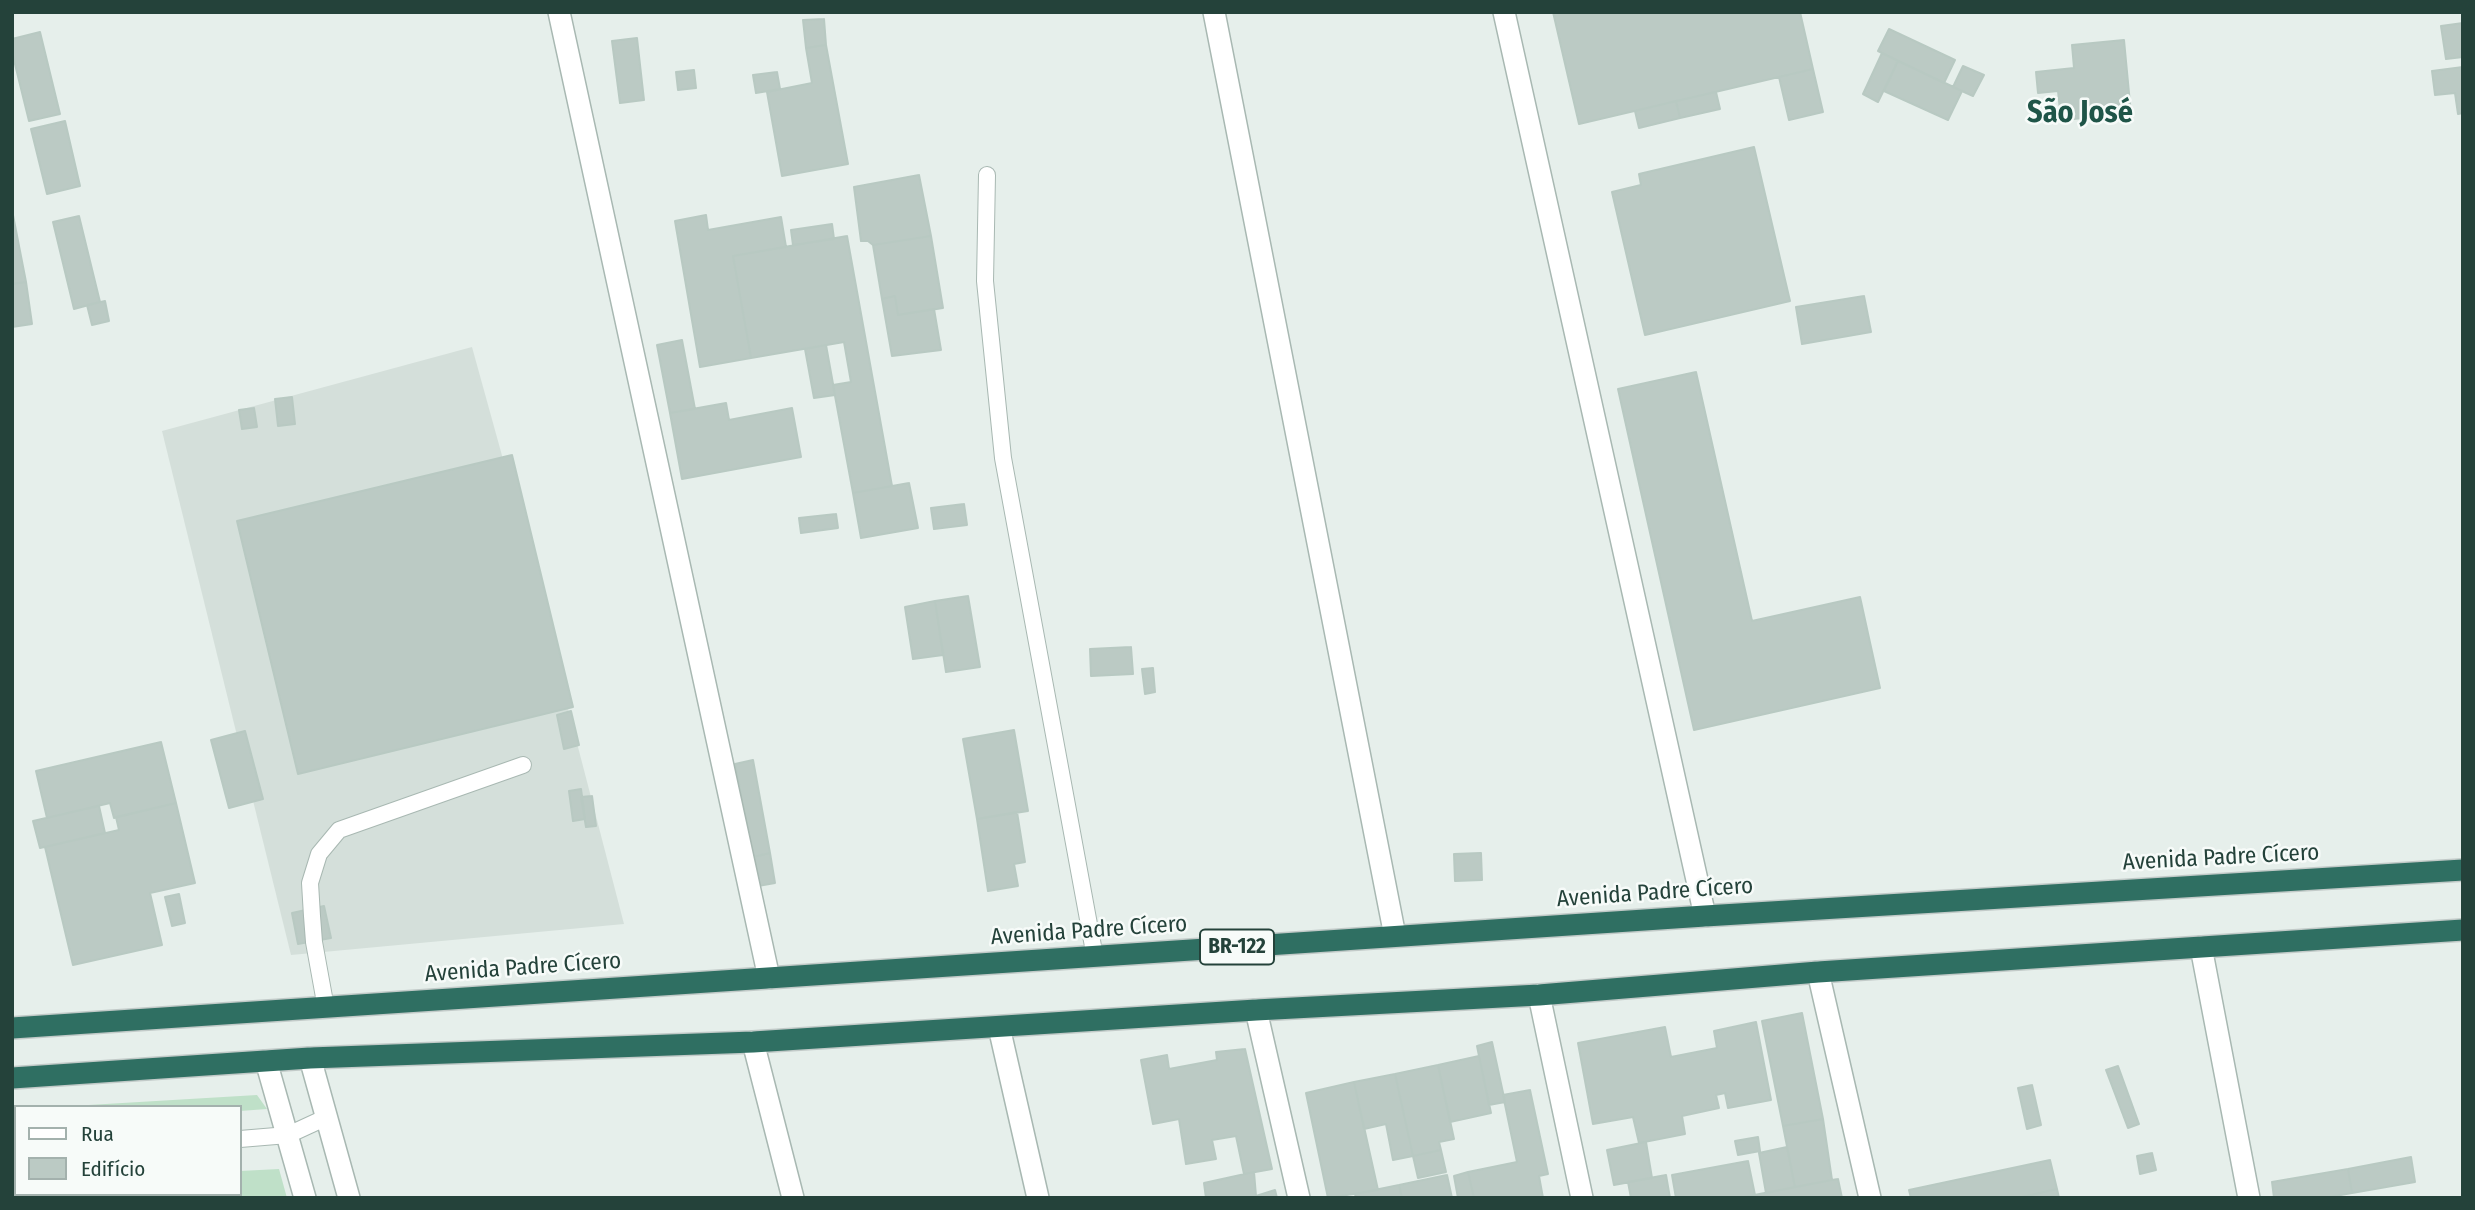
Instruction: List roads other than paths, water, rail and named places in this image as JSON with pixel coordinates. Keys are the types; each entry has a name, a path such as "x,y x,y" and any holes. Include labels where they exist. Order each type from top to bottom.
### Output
{"highway":[{"name":"Avenida Padre Cícero","path":"12,1028 1704,916 2463,870"},
{"path":"12,1078 310,1058 752,1042 1539,995 1818,972 2463,930"}],"street":[{"path":"559,12 769,978"},
{"path":"1214,12 1395,936"},
{"path":"1504,12 1704,916"},
{"path":"2200,947 2249,1198"},
{"path":"1818,972 1870,1198"},
{"path":"1539,995 1582,1198"},
{"path":"1256,1010 1299,1198"},
{"path":"999,1027 1038,1198"},
{"path":"752,1042 793,1198"},
{"path":"310,1058 349,1198"},
{"path":"266,1061 305,1198"}],"lane":[{"path":"987,176 985,281 1003,458 1094,957"},
{"path":"326,1008 314,942 310,883 319,854 339,830 523,765"},
{"path":"242,1139 288,1135 327,1117"}],"district":[{"name":"São José","path":"2080,114"}]}
